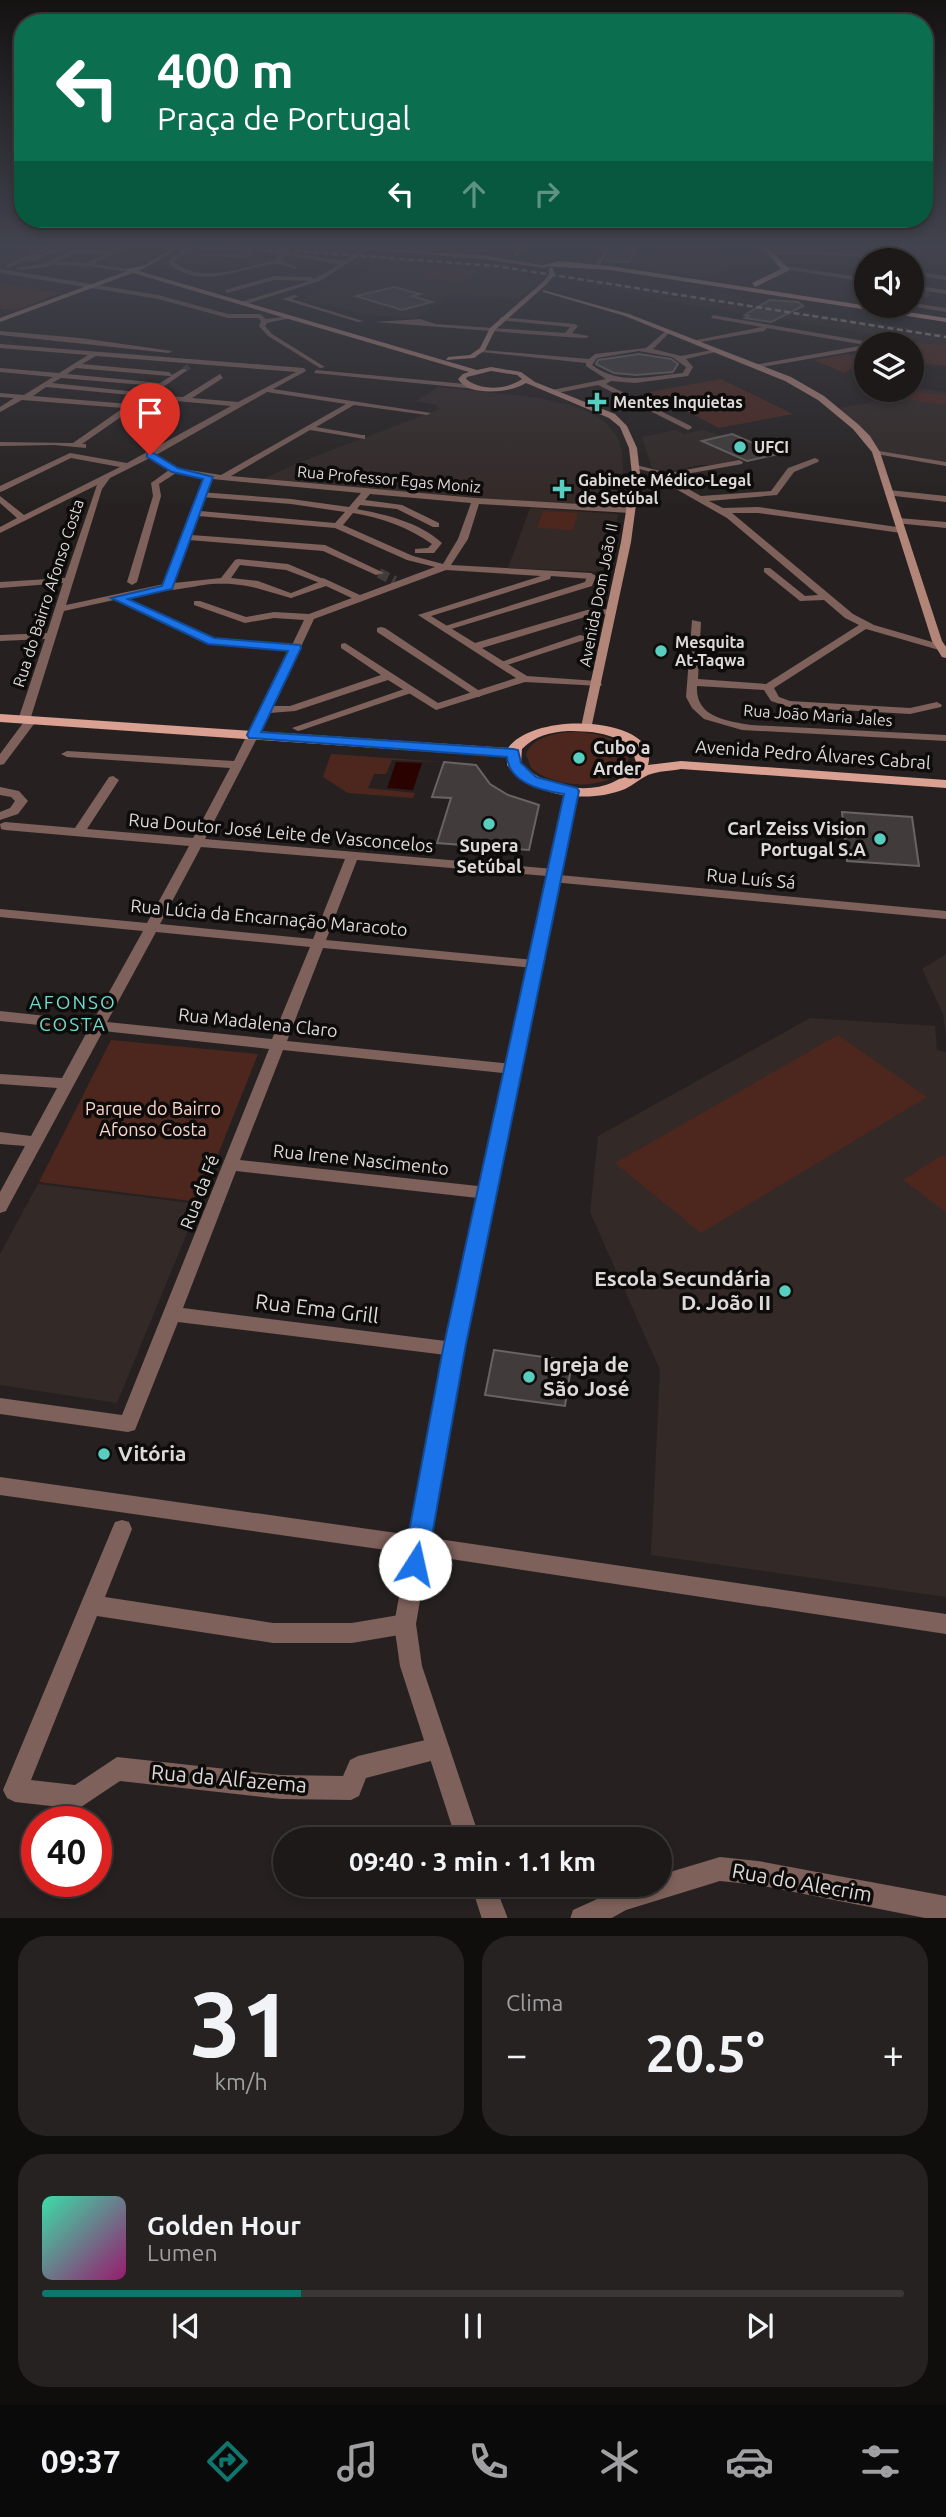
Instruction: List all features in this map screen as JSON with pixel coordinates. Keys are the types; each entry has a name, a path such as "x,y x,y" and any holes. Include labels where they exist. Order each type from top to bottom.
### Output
{"main road":[{"path":"346,334 476,371 500,369"},
{"path":"420,355 466,359 476,356 483,351 490,334"},
{"path":"675,334 788,379 821,398 863,433 876,452 899,526 944,651"},
{"path":"483,351 486,363"},
{"path":"486,363 520,373 526,380 553,392"},
{"path":"464,376 486,363"},
{"path":"455,366 464,376 464,383 476,387 512,387 553,392"},
{"path":"512,387 526,380"},
{"name":"Avenida Dom João II","path":"553,392 602,410 619,422 633,448 636,467 612,611 587,727"},
{"path":"0,718 513,753"},
{"name":"Avenida Pedro Álvares Cabral","path":"681,765 640,751 620,735 587,727 566,726 538,732 519,743 513,753 514,765 531,780 549,788 572,791 607,789 653,768 681,765 945,784"},
{"path":"633,778 643,762 640,751"}],"street":[{"path":"6,334 113,343 248,363 249,366"},
{"path":"269,334 321,369"},
{"path":"548,334 586,337"},
{"path":"647,350 665,334"},
{"path":"697,342 742,334"},
{"path":"812,334 854,341"},
{"path":"0,410 113,343"},
{"path":"0,346 249,366 291,372 310,366 352,374 476,387"},
{"path":"756,366 854,349"},
{"path":"647,350 679,358 690,365 686,375 643,381 604,378 588,365 595,356 647,350"},
{"path":"483,351 591,361"},
{"path":"679,358 717,351"},
{"path":"70,402 136,357"},
{"path":"76,366 169,374"},
{"path":"0,370 158,384"},
{"path":"75,444 184,370"},
{"path":"0,530 150,455 266,390 291,372"},
{"path":"185,399 220,376"},
{"path":"426,382 464,376"},
{"path":"553,392 601,384 614,379"},
{"path":"601,384 688,428"},
{"path":"44,385 143,394"},
{"path":"266,390 427,413"},
{"path":"0,395 132,407"},
{"path":"154,397 239,404"},
{"path":"167,589 202,494 214,477 310,428 354,402"},
{"path":"310,428 362,437"},
{"path":"0,444 75,444 85,448 0,489"},
{"path":"876,452 946,464"},
{"path":"70,455 129,466"},
{"name":"Rua Professor Egas Moniz","path":"150,455 175,470 214,477 476,501 630,510"},
{"path":"699,499 774,492 791,470 815,460"},
{"path":"636,467 669,475 739,462"},
{"path":"135,589 157,496 155,483 175,470"},
{"name":"Rua do Bairro Afonso Costa","path":"0,762 27,720 99,489 106,478"},
{"path":"635,480 671,485 722,511 849,616 866,625 944,651"},
{"path":"717,497 730,485"},
{"path":"85,488 99,489"},
{"path":"337,526 367,492"},
{"path":"889,493 946,499"},
{"path":"202,494 399,507 436,525"},
{"path":"0,499 23,518"},
{"path":"197,603 245,620 274,615 310,617 397,582 445,567 464,539 476,501"},
{"path":"357,506 437,543 431,551 418,551"},
{"path":"722,511 758,510 899,526 945,524"},
{"path":"195,513 337,526 410,558 445,567 591,576 589,584 444,628"},
{"path":"187,537 325,548 379,573"},
{"path":"223,582 237,562 288,567 359,598"},
{"path":"254,583 267,565"},
{"path":"767,570 803,599 827,597"},
{"path":"524,679 423,615 558,574"},
{"path":"0,585 70,580"},
{"path":"61,609 117,598 135,589 167,589 223,582 254,583 291,595 325,582"},
{"path":"117,598 212,642 296,648"},
{"path":"474,647 587,613 612,611"},
{"path":"0,1207 153,927 266,710 310,617"},
{"name":"Rua João Maria Jales","path":"696,622 691,697 695,708 706,716 724,723 806,732 946,738"},
{"path":"692,682 768,687 866,625"},
{"path":"381,630 479,694"},
{"path":"0,638 52,636"},
{"path":"500,664 580,638"},
{"path":"345,646 432,705 440,707 524,679 597,684"},
{"path":"266,710 291,709 389,676"},
{"path":"768,687 775,699 789,704 910,711 937,705"},
{"path":"298,728 410,690"},
{"path":"67,754 239,760"},
{"path":"79,832 113,780"},
{"path":"0,791 15,793 22,801 3,822"},
{"path":"464,1827 411,1666 405,1624 454,1349 572,791"},
{"name":"Rua Doutor José Leite de Vasconcelos","path":"3,822 79,832 553,876"},
{"name":"Rua da Fé","path":"0,1406 128,1424 352,857"},
{"name":"Rua Luís Sá","path":"553,876 946,915"},
{"name":"Rua Lúcia da Encarnação Maracoto","path":"0,913 534,964"},
{"name":"Rua Madalena Claro","path":"0,1016 512,1069"},
{"path":"0,1079 67,1083"},
{"path":"0,1139 36,1142"},
{"name":"Rua Irene Nascimento","path":"231,1165 486,1193"},
{"name":"Rua Ema Grill","path":"173,1314 454,1349"},
{"path":"0,1486 946,1624"},
{"path":"122,1529 91,1605 273,1633 352,1633 405,1624"},
{"name":"Rua da Alfazema","path":"91,1605 15,1790 78,1797 117,1769 281,1787 351,1787 358,1768 438,1749"},
{"name":"Rua do Alecrim","path":"584,1918 622,1899 720,1869 758,1873 946,1909"},
{"path":"487,1897 495,1918"}],"shaded area":[{"path":"924,334 946,334 946,346 924,342"},
{"path":"438,387 533,397 574,406 593,414 607,424 618,438 622,452 623,470 618,503 603,506 487,500 263,479 295,464 440,409 437,405 416,401"},
{"path":"924,389 946,392 946,462 879,452 837,408 869,403 924,402"},
{"path":"676,430 684,434 703,430 721,436 704,442 739,458 718,465 699,465 667,472 652,468 642,437"},
{"path":"530,508 618,514 607,572 508,568"},
{"path":"396,762 422,763 413,790 387,788"},
{"path":"946,954 946,1035 943,1014 922,969"},
{"name":"Escola Secundária D. João II","path":"810,1018 935,1026 937,1050 946,1052 946,1597 651,1555 660,1370 590,1212 598,1136"},
{"path":"38,1184 199,1204 117,1403 0,1385 0,1254"}],"green space":[{"path":"924,343 946,346 946,366 924,363"},
{"path":"848,354 854,355 854,368 844,373 814,360"},
{"path":"720,379 793,414 719,428 649,392"},
{"path":"924,393 946,395 946,405 924,402"},
{"path":"543,511 578,513 573,530 537,528"},
{"path":"573,732 597,735 619,744 629,756 627,767 606,781 593,784 553,780 531,768 526,754 534,743 553,735"},
{"path":"331,754 444,762 392,760 386,774 374,774 368,788 415,793 413,798 348,793 323,777"},
{"path":"838,1035 927,1097 701,1233 615,1163"},
{"name":"Parque do Bairro Afonso Costa","path":"111,1040 258,1054 199,1202 39,1182"},
{"path":"942,1155 946,1157 946,1212 903,1180"}],"building":[{"path":"639,354 671,359 678,364 673,372 636,375 614,373 596,364 598,360"},
{"name":"UFCI","path":"732,434 778,454 747,461 702,441"},
{"name":"Supera Setúbal","path":"444,762 476,765 490,784 508,795 539,805 529,850 437,843 451,798 432,797"},
{"name":"Carl Zeiss Vision Portugal S.A","path":"842,812 912,817 919,866 847,861"},
{"name":"Igreja de São José","path":"494,1350 572,1361 565,1406 485,1395"}],"tunnel":[{"path":"184,370 191,365"},
{"path":"379,573 395,581"}],"railway":[{"path":"924,334 946,337"}],"place":[{"name":"Mentes Inquietas","path":"597,402"},
{"name":"UFCI","path":"740,447"},
{"name":"Gabinete Médico-Legal de Setúbal","path":"562,489"},
{"name":"Mesquita At-Taqwa","path":"661,651"},
{"name":"Cubo a Arder","path":"579,758"},
{"name":"Supera Setúbal","path":"489,824"},
{"name":"Carl Zeiss Vision Portugal S.A","path":"880,839"},
{"name":"Escola Secundária D. João II","path":"785,1291"},
{"name":"Igreja de São José","path":"529,1377"},
{"name":"Vitória","path":"104,1454"}],"district":[{"name":"AFONSO COSTA","path":"73,1013"}],"route":[{"path":"150,455 175,470 208,477 167,589 117,598 212,642 296,648 253,735 513,753 514,765 523,775 549,788 572,791 454,1349 415,1564"}]}
